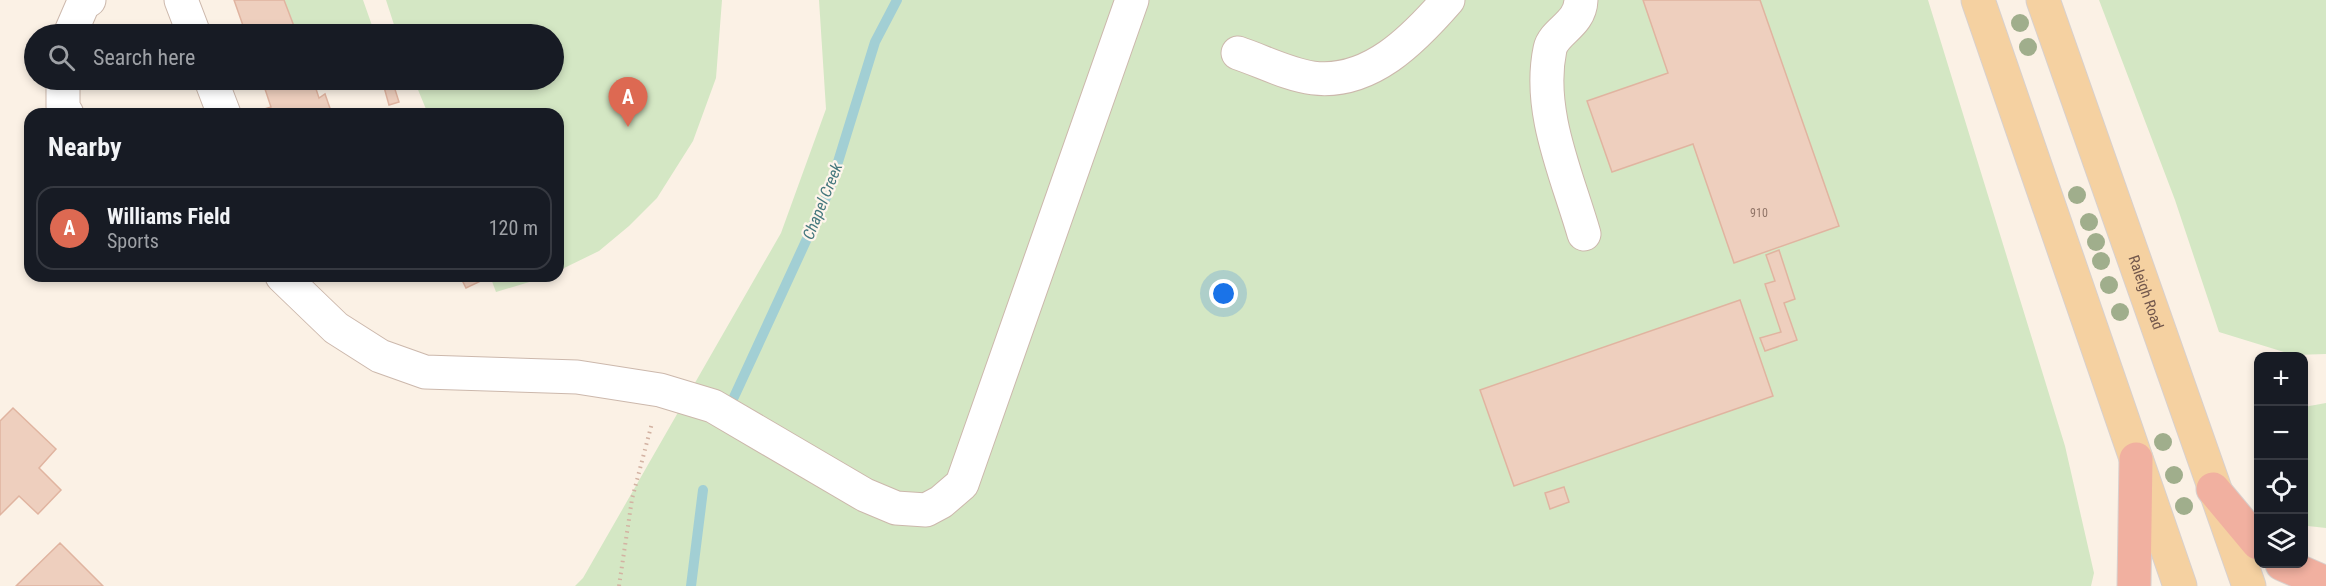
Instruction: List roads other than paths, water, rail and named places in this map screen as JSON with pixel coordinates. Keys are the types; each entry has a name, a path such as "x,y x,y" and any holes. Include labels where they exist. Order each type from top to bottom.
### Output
{"highway":[{"path":"2134,586 2136,459"},
{"path":"2213,489 2254,537"},
{"path":"2291,568 2326,583"}],"main road":[{"path":"1978,0 2180,586"},
{"name":"Raleigh Road","path":"2043,0 2249,586"}],"lane":[{"path":"74,24 83,4 89,0"},
{"path":"181,0 190,24"},
{"path":"289,282 336,328 380,356 424,372 577,377 660,390 713,406 865,495 896,508 926,510 941,502 962,484 1132,0"},
{"path":"1238,53 1310,78 1327,79 1344,76 1369,69 1405,46 1448,0"},
{"path":"1581,0 1581,10 1551,45 1545,76 1550,116 1584,234"},
{"path":"63,90 64,108"},
{"path":"215,90 222,108"}],"waterway":[{"name":"Chapel Creek","path":"734,397 829,191 875,42 897,0"},
{"name":"Chapel Creek","path":"691,586 703,490"}],"place":[{"name":"Williams Field","path":"628,127"}]}
